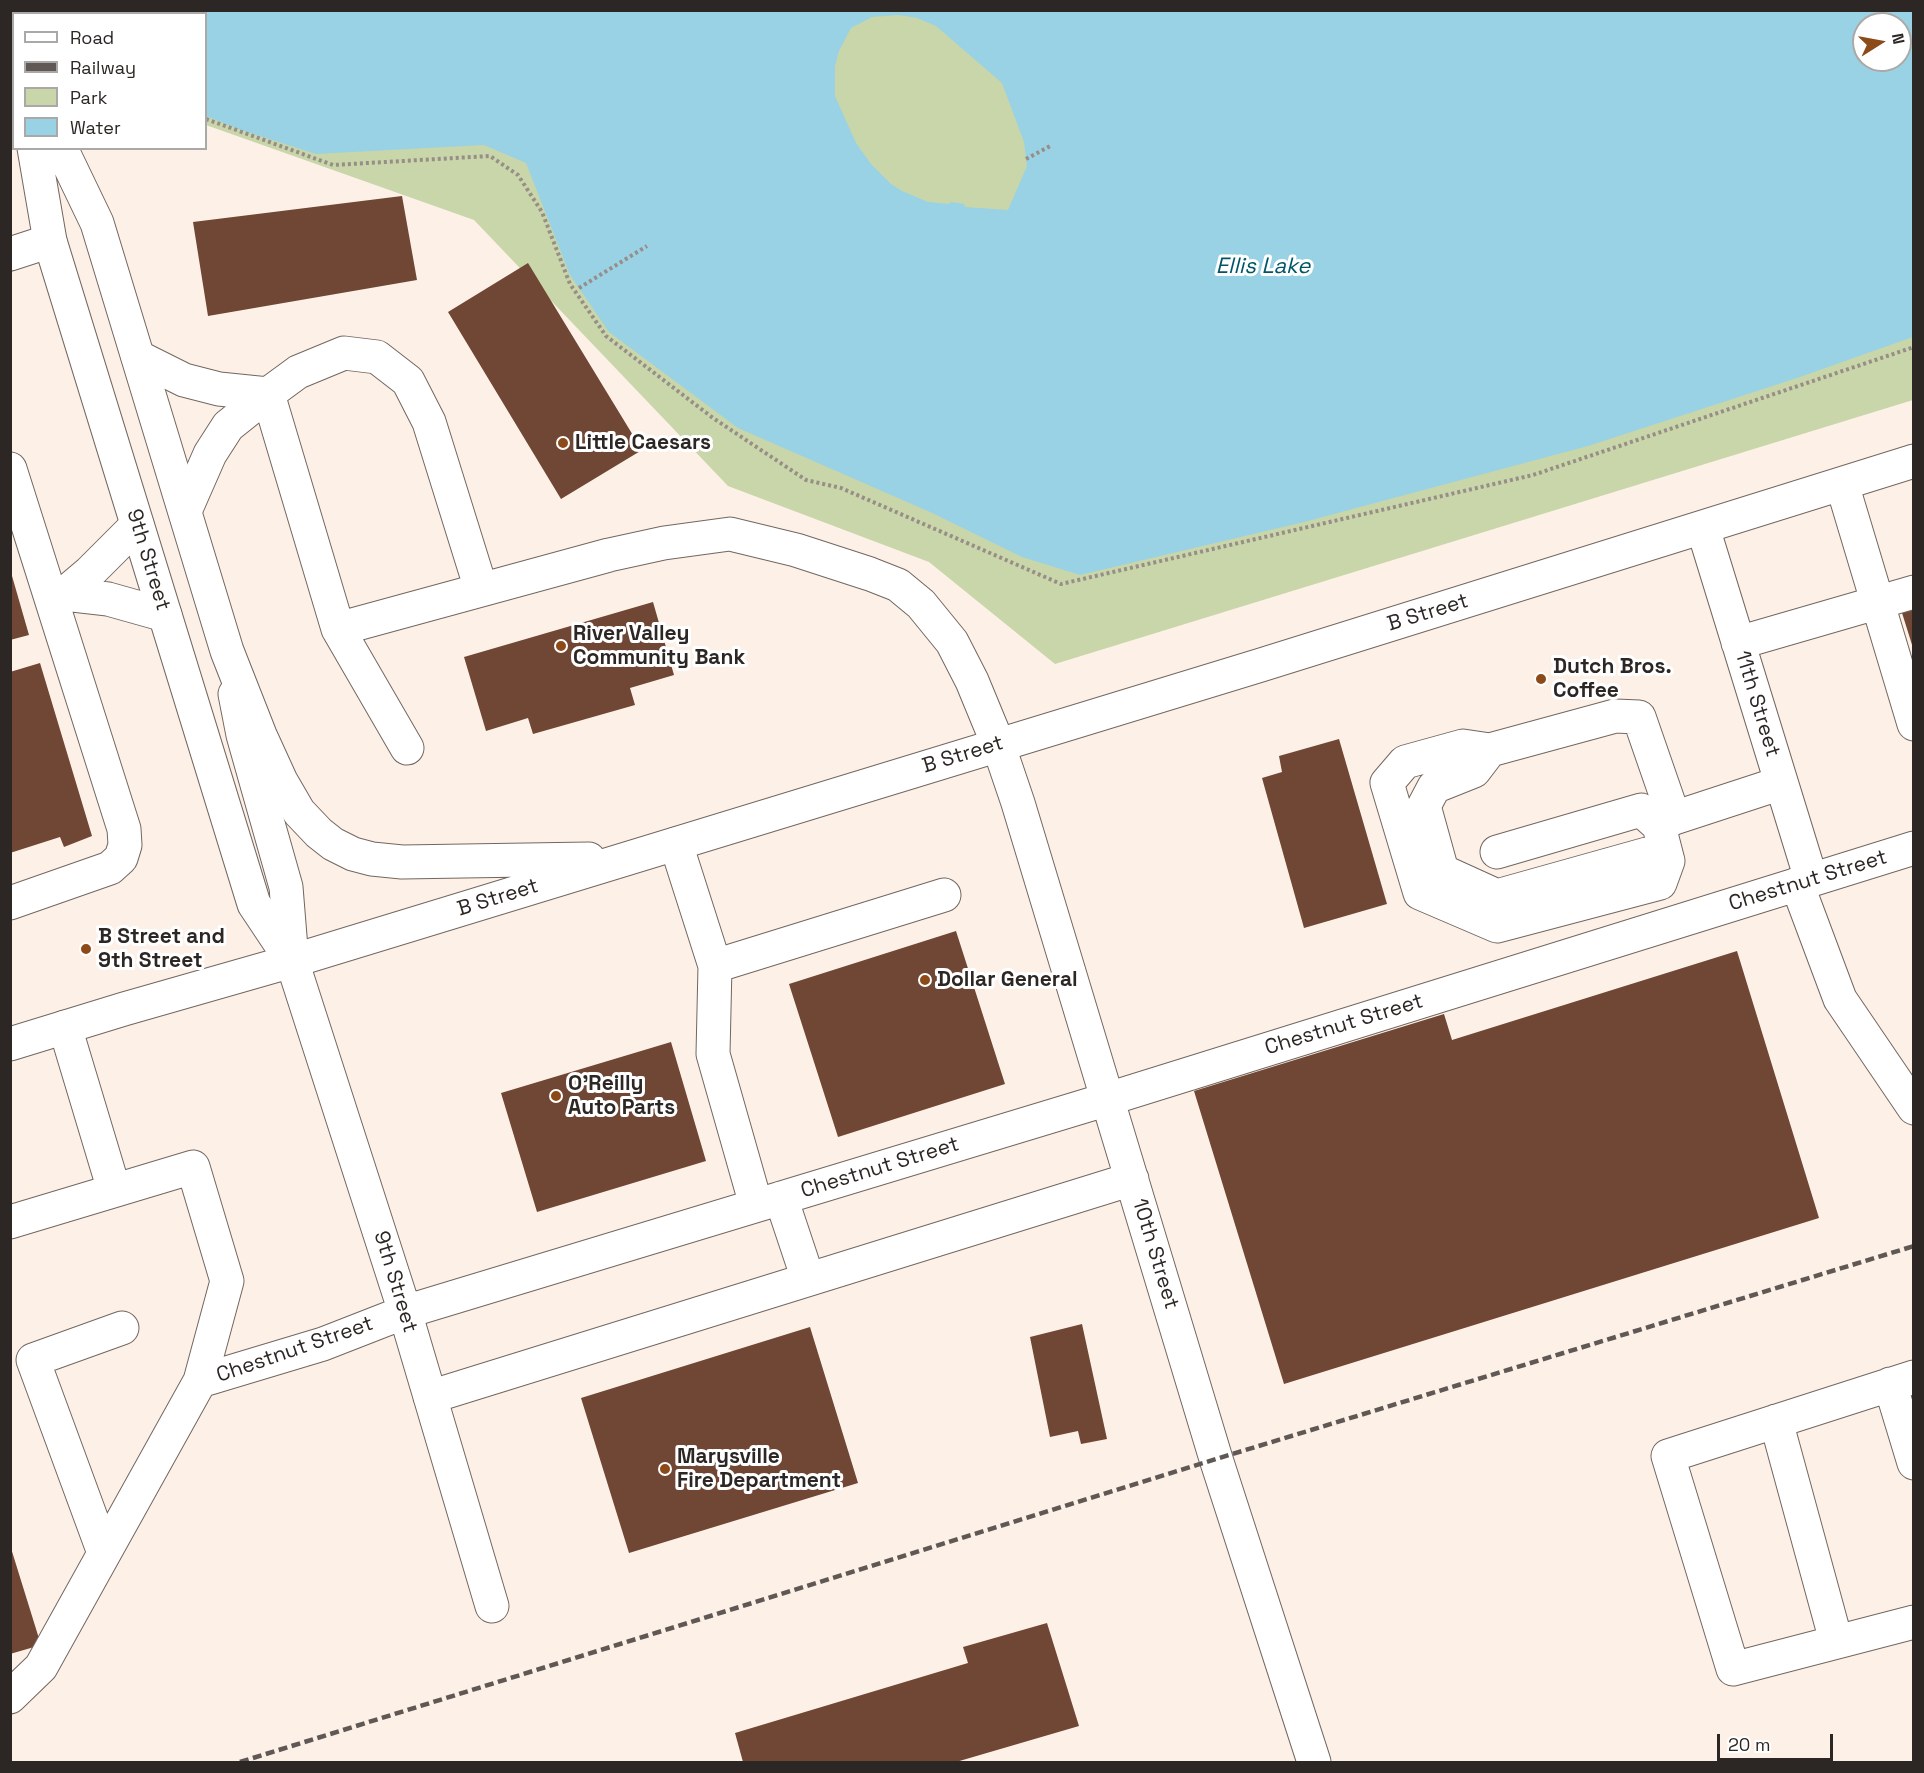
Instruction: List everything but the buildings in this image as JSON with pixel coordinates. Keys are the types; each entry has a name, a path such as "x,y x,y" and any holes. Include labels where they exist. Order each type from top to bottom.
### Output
{"main road":[{"name":"9th Street","path":"34,150 50,241 254,904 292,961"},
{"name":"9th Street","path":"62,150 98,223 227,651 243,735 286,887 292,961 405,1312 492,1606"},
{"path":"10,254 50,241"},
{"path":"185,511 210,454 228,426 298,372 344,353 377,357 408,381 429,422 481,589"},
{"path":"138,357 184,380 219,389 268,394"},
{"path":"268,394 338,629 407,748"},
{"name":"B Street","path":"10,1044 630,859 1914,461"},
{"path":"10,469 58,595 124,829 125,845 121,858 110,868 10,903"},
{"path":"1842,484 1914,724"},
{"path":"58,595 90,572 137,525"},
{"name":"11th Street","path":"1703,528 1781,783 1804,882 1840,999 1914,1108"},
{"name":"10th Street","path":"338,629 609,555 664,543 730,534 796,550 870,574 898,585 921,604 952,642 972,681 998,744 1018,803 1216,1459 1314,1762"},
{"path":"1738,643 1914,592"},
{"path":"58,595 108,599 165,615"},
{"path":"227,651 281,781 300,812 319,833 333,844 353,854 372,859 402,862 630,859"},
{"path":"1615,716 1639,717 1667,822 1668,861 1660,883 1497,926 1420,893 1387,783 1405,762 1463,746 1490,750 1615,716"},
{"path":"1490,750 1474,771 1434,787 1424,806 1442,871 1497,896 1647,854 1668,861"},
{"path":"1497,852 1641,810 1667,822 1781,783"},
{"path":"676,844 715,966 713,1054 769,1202 808,1279"},
{"name":"Chestnut Street","path":"10,1697 41,1667 200,1382 323,1344 405,1312 1108,1099 1914,848"},
{"path":"715,966 944,895"},
{"path":"65,1027 114,1190"},
{"path":"10,1222 193,1167 227,1281 200,1382"},
{"path":"430,1397 1132,1179"},
{"path":"104,1553 33,1360 122,1329"},
{"path":"1914,1462 1902,1381 1668,1456 1733,1669 1914,1622"},
{"path":"1776,1421 1836,1641"}],"path":[{"path":"207,119 333,165 490,156 518,175 542,212 570,284 606,336 713,418 806,480 841,488 1061,584 1533,475 1914,347"},
{"path":"1026,159 1052,145"},
{"path":"579,288 647,246"}],"green space":[{"name":"Ellis Lake","path":"58,11 1913,11 1913,400 1055,664 929,562 728,486 474,220 207,125 207,12"}],"water":[{"name":"Ellis Lake","path":"106,11 1913,11 1913,337 1797,378 1588,446 1304,522 1080,575 1022,557 930,512 738,428 609,332 570,275 526,163 484,145 316,154 207,116 207,12","holes":["898,15 917,18 936,26 1002,83 1024,142 1027,166 1008,210 965,207 964,204 951,202 949,204 928,202 891,184 871,164 856,143 835,96 835,66 839,51 851,28 872,17"]}],"railway":[{"path":"240,1762 1216,1459 1914,1246"}],"place":[{"name":"Little Caesars","path":"563,443"},
{"name":"River Valley Community Bank","path":"561,646"},
{"name":"Dutch Bros. Coffee","path":"1541,679"},
{"name":"B Street and 9th Street","path":"86,949"},
{"name":"Dollar General","path":"925,980"},
{"name":"O'Reilly Auto Parts","path":"556,1096"},
{"name":"Marysville Fire Department","path":"665,1469"}]}
